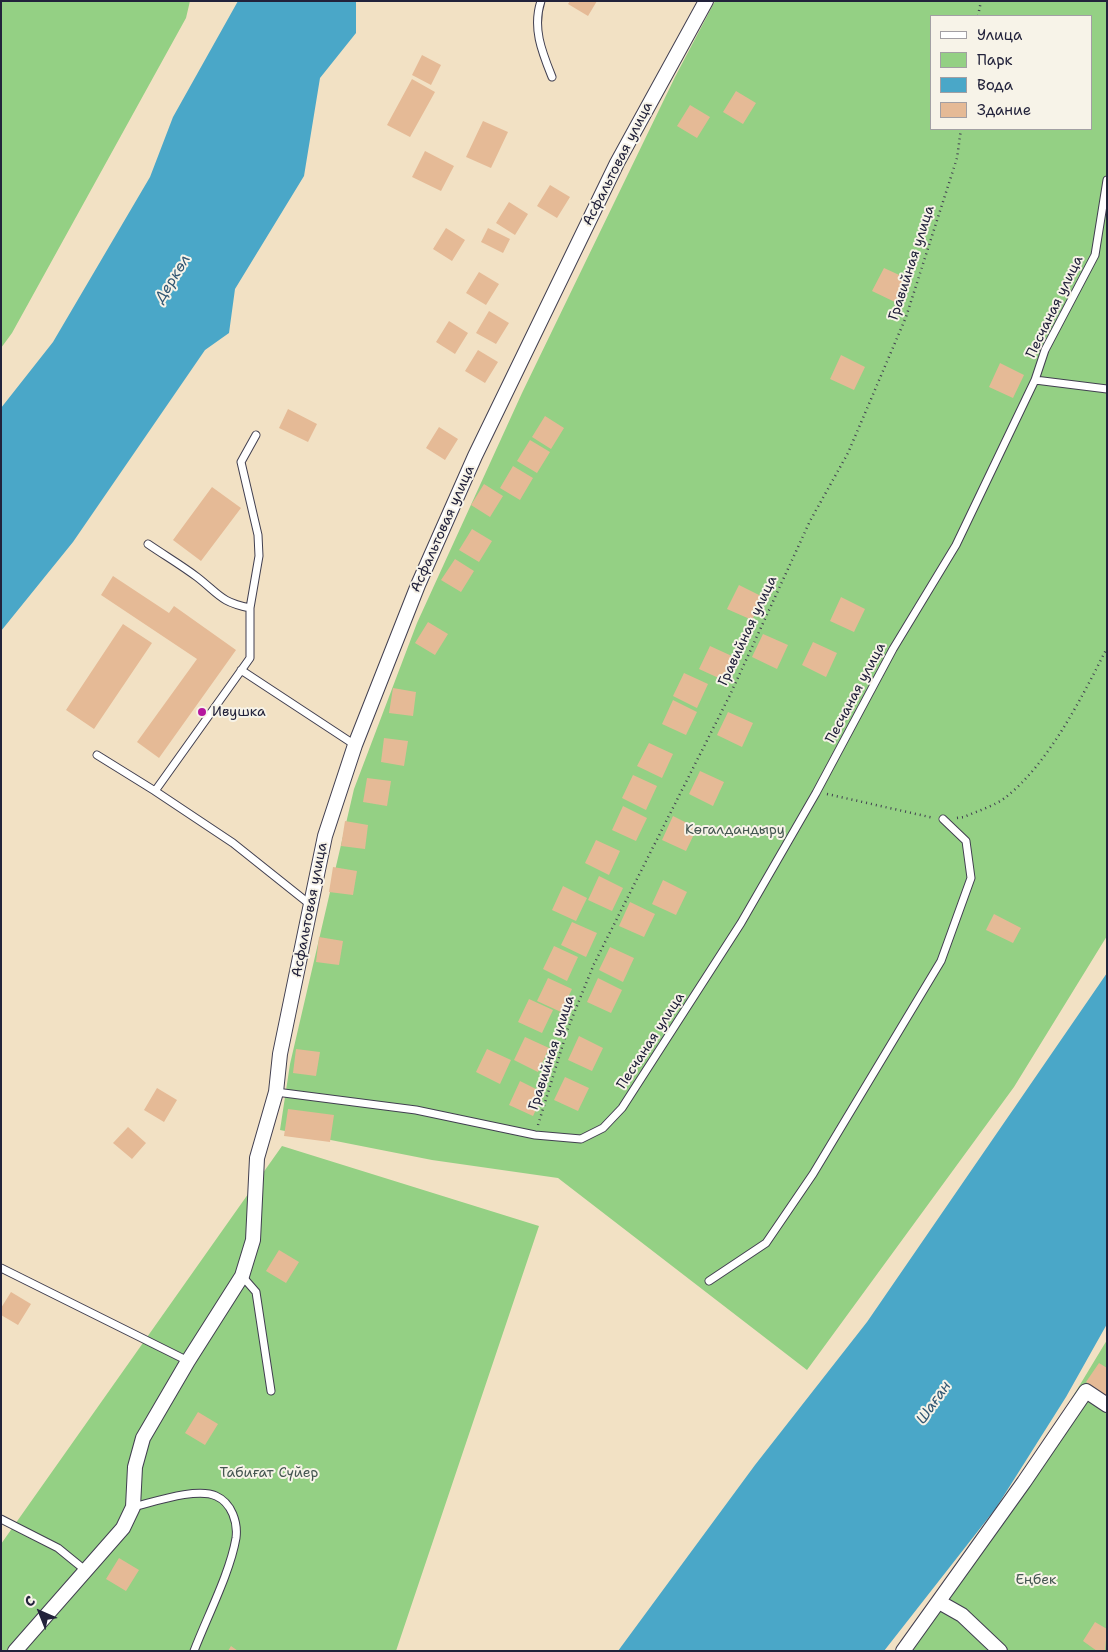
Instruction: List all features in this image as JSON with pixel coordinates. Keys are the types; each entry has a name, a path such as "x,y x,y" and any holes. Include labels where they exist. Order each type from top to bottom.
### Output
{"street":[{"name":"Асфальтовая улица","path":"133,1507 136,1466 143,1438 188,1361 242,1276 253,1240 257,1158 276,1092 280,1054 312,907 325,836 355,746 418,584 475,456 617,163 706,1"},
{"path":"903,1651 1086,1391 1107,1405"},
{"path":"15,1651 122,1528 133,1507"},
{"path":"939,1602 962,1615 1000,1651"}],"lane":[{"path":"541,1 536,25 544,58 552,77"},
{"name":"Песчаная улица","path":"276,1092 416,1110 535,1135 582,1139 603,1128 622,1108 741,923 816,793 893,649 956,546 1035,380 1045,350 1095,255 1107,180"},
{"path":"1035,380 1107,389"},
{"path":"155,791 250,658 250,608 259,556 258,535 241,462 256,435"},
{"path":"148,544 198,578 217,596 235,605 250,608"},
{"path":"241,670 355,746"},
{"path":"97,755 233,842 312,907"},
{"path":"708,1281 766,1243 813,1174 941,961 971,878 966,841 943,819"},
{"path":"1,1268 188,1361"},
{"path":"242,1276 256,1292 271,1391"},
{"path":"133,1507 199,1493 217,1496 235,1516 236,1538 234,1545 194,1651"},
{"path":"1,1519 58,1548 85,1570"}],"path":[{"path":"978,15 981,1"},
{"name":"Гравийная улица","path":"535,1135 568,1028 594,964 730,695 810,521 848,453 906,317 957,158 961,130"},
{"path":"816,793 943,819 964,817 1005,798 1035,769 1081,700 1107,648"}],"green space":[{"path":"1,1 190,1 186,18 12,333 1,348"},
{"name":"Көгалдандыру","path":"715,1 1107,1 1107,936 1014,1087 807,1370 558,1178 432,1160 280,1130 290,1064 354,789 417,623 522,393 675,77"},
{"name":"Табиғат Сүйер","path":"282,1146 539,1226 396,1651 1,1651 1,1544"},
{"name":"Еңбек","path":"1107,1340 1107,1651 895,1651 937,1599 1029,1469"}],"water":[{"name":"Деркөл","path":"238,1 356,1 356,33 320,78 304,176 235,289 229,333 205,350 73,542 1,631 1,408 53,342 150,177 173,117"},
{"name":"Шаған","path":"1107,973 1107,1324 1066,1397 996,1508 884,1651 618,1651 755,1465 867,1322"}],"building":[{"path":"570,1 597,1 588,16 568,4"},
{"path":"422,55 441,65 431,85 412,75"},
{"path":"412,79 435,92 410,137 387,125"},
{"path":"736,91 756,103 743,124 723,112"},
{"path":"690,105 710,117 697,138 677,126"},
{"path":"483,121 508,132 491,168 466,157"},
{"path":"425,151 454,166 441,191 412,177"},
{"path":"550,185 570,197 557,218 537,206"},
{"path":"509,202 528,214 515,235 496,223"},
{"path":"446,228 465,240 452,261 433,249"},
{"path":"488,228 510,239 503,253 481,242"},
{"path":"884,268 908,279 897,303 872,291"},
{"path":"479,272 499,284 486,305 466,293"},
{"path":"489,311 509,323 496,344 476,333"},
{"path":"449,321 468,333 455,354 436,342"},
{"path":"478,350 498,362 485,383 465,371"},
{"path":"841,355 865,367 854,390 830,379"},
{"path":"1000,363 1024,375 1013,398 989,387"},
{"path":"288,409 317,424 308,442 279,428"},
{"path":"545,416 564,428 551,449 532,437"},
{"path":"439,427 458,439 445,460 426,448"},
{"path":"530,440 550,452 537,473 517,461"},
{"path":"513,466 533,478 520,500 500,488"},
{"path":"484,484 503,496 490,517 471,505"},
{"path":"212,487 241,508 201,561 173,540"},
{"path":"472,529 492,541 479,562 459,550"},
{"path":"455,559 474,571 461,592 441,580"},
{"path":"113,576 169,613 174,606 236,650 159,758 137,742 197,659 101,595"},
{"path":"739,585 763,597 752,620 727,609"},
{"path":"841,597 865,609 854,632 830,621"},
{"path":"428,622 448,634 435,655 415,643"},
{"path":"123,624 152,643 94,729 66,710"},
{"path":"763,634 788,645 777,669 752,657"},
{"path":"813,642 837,653 826,677 802,665"},
{"path":"710,646 734,657 723,680 699,669"},
{"path":"684,673 708,684 697,708 673,696"},
{"path":"393,688 416,692 413,716 389,713"},
{"path":"673,700 697,712 686,735 662,724"},
{"path":"728,712 753,723 742,747 717,735"},
{"path":"384,738 408,741 404,766 381,762"},
{"path":"649,743 673,754 662,778 637,766"},
{"path":"700,771 724,782 713,806 689,794"},
{"path":"633,775 657,786 646,810 622,798"},
{"path":"367,778 391,781 387,806 363,802"},
{"path":"623,806 647,818 636,841 612,830"},
{"path":"673,816 697,828 686,851 662,840"},
{"path":"345,821 368,825 365,849 341,846"},
{"path":"596,840 620,851 609,875 585,863"},
{"path":"333,867 357,871 353,895 329,892"},
{"path":"599,876 623,888 612,911 588,900"},
{"path":"663,880 687,892 676,915 652,904"},
{"path":"563,886 587,898 576,921 552,910"},
{"path":"630,902 655,914 644,937 619,926"},
{"path":"994,914 1021,928 1013,943 986,930"},
{"path":"572,922 597,933 586,957 561,945"},
{"path":"319,937 343,941 339,965 316,962"},
{"path":"554,946 578,957 567,981 543,969"},
{"path":"610,947 634,958 623,982 599,970"},
{"path":"548,978 572,989 561,1012 537,1001"},
{"path":"598,978 622,990 611,1013 587,1002"},
{"path":"529,999 553,1010 542,1033 518,1022"},
{"path":"579,1036 603,1048 592,1071 568,1060"},
{"path":"525,1037 549,1048 538,1072 514,1060"},
{"path":"296,1049 320,1052 316,1076 293,1073"},
{"path":"487,1049 511,1060 500,1084 476,1072"},
{"path":"565,1077 589,1088 578,1111 554,1100"},
{"path":"520,1081 544,1093 533,1116 509,1105"},
{"path":"157,1088 177,1100 164,1122 144,1110"},
{"path":"288,1109 334,1115 330,1142 284,1136"},
{"path":"128,1127 146,1143 132,1159 113,1143"},
{"path":"279,1250 299,1262 286,1283 266,1271"},
{"path":"11,1292 31,1304 18,1325 1,1315 1,1308"},
{"path":"1099,1363 1107,1368 1107,1396 1086,1382"},
{"path":"198,1412 218,1424 205,1445 185,1433"},
{"path":"119,1558 139,1570 126,1591 106,1579"},
{"path":"1095,1622 1107,1629 1105,1651 1097,1651 1083,1641"},
{"path":"231,1646 238,1651 228,1651"}],"place":[{"name":"Ивушка","path":"202,712"}]}
